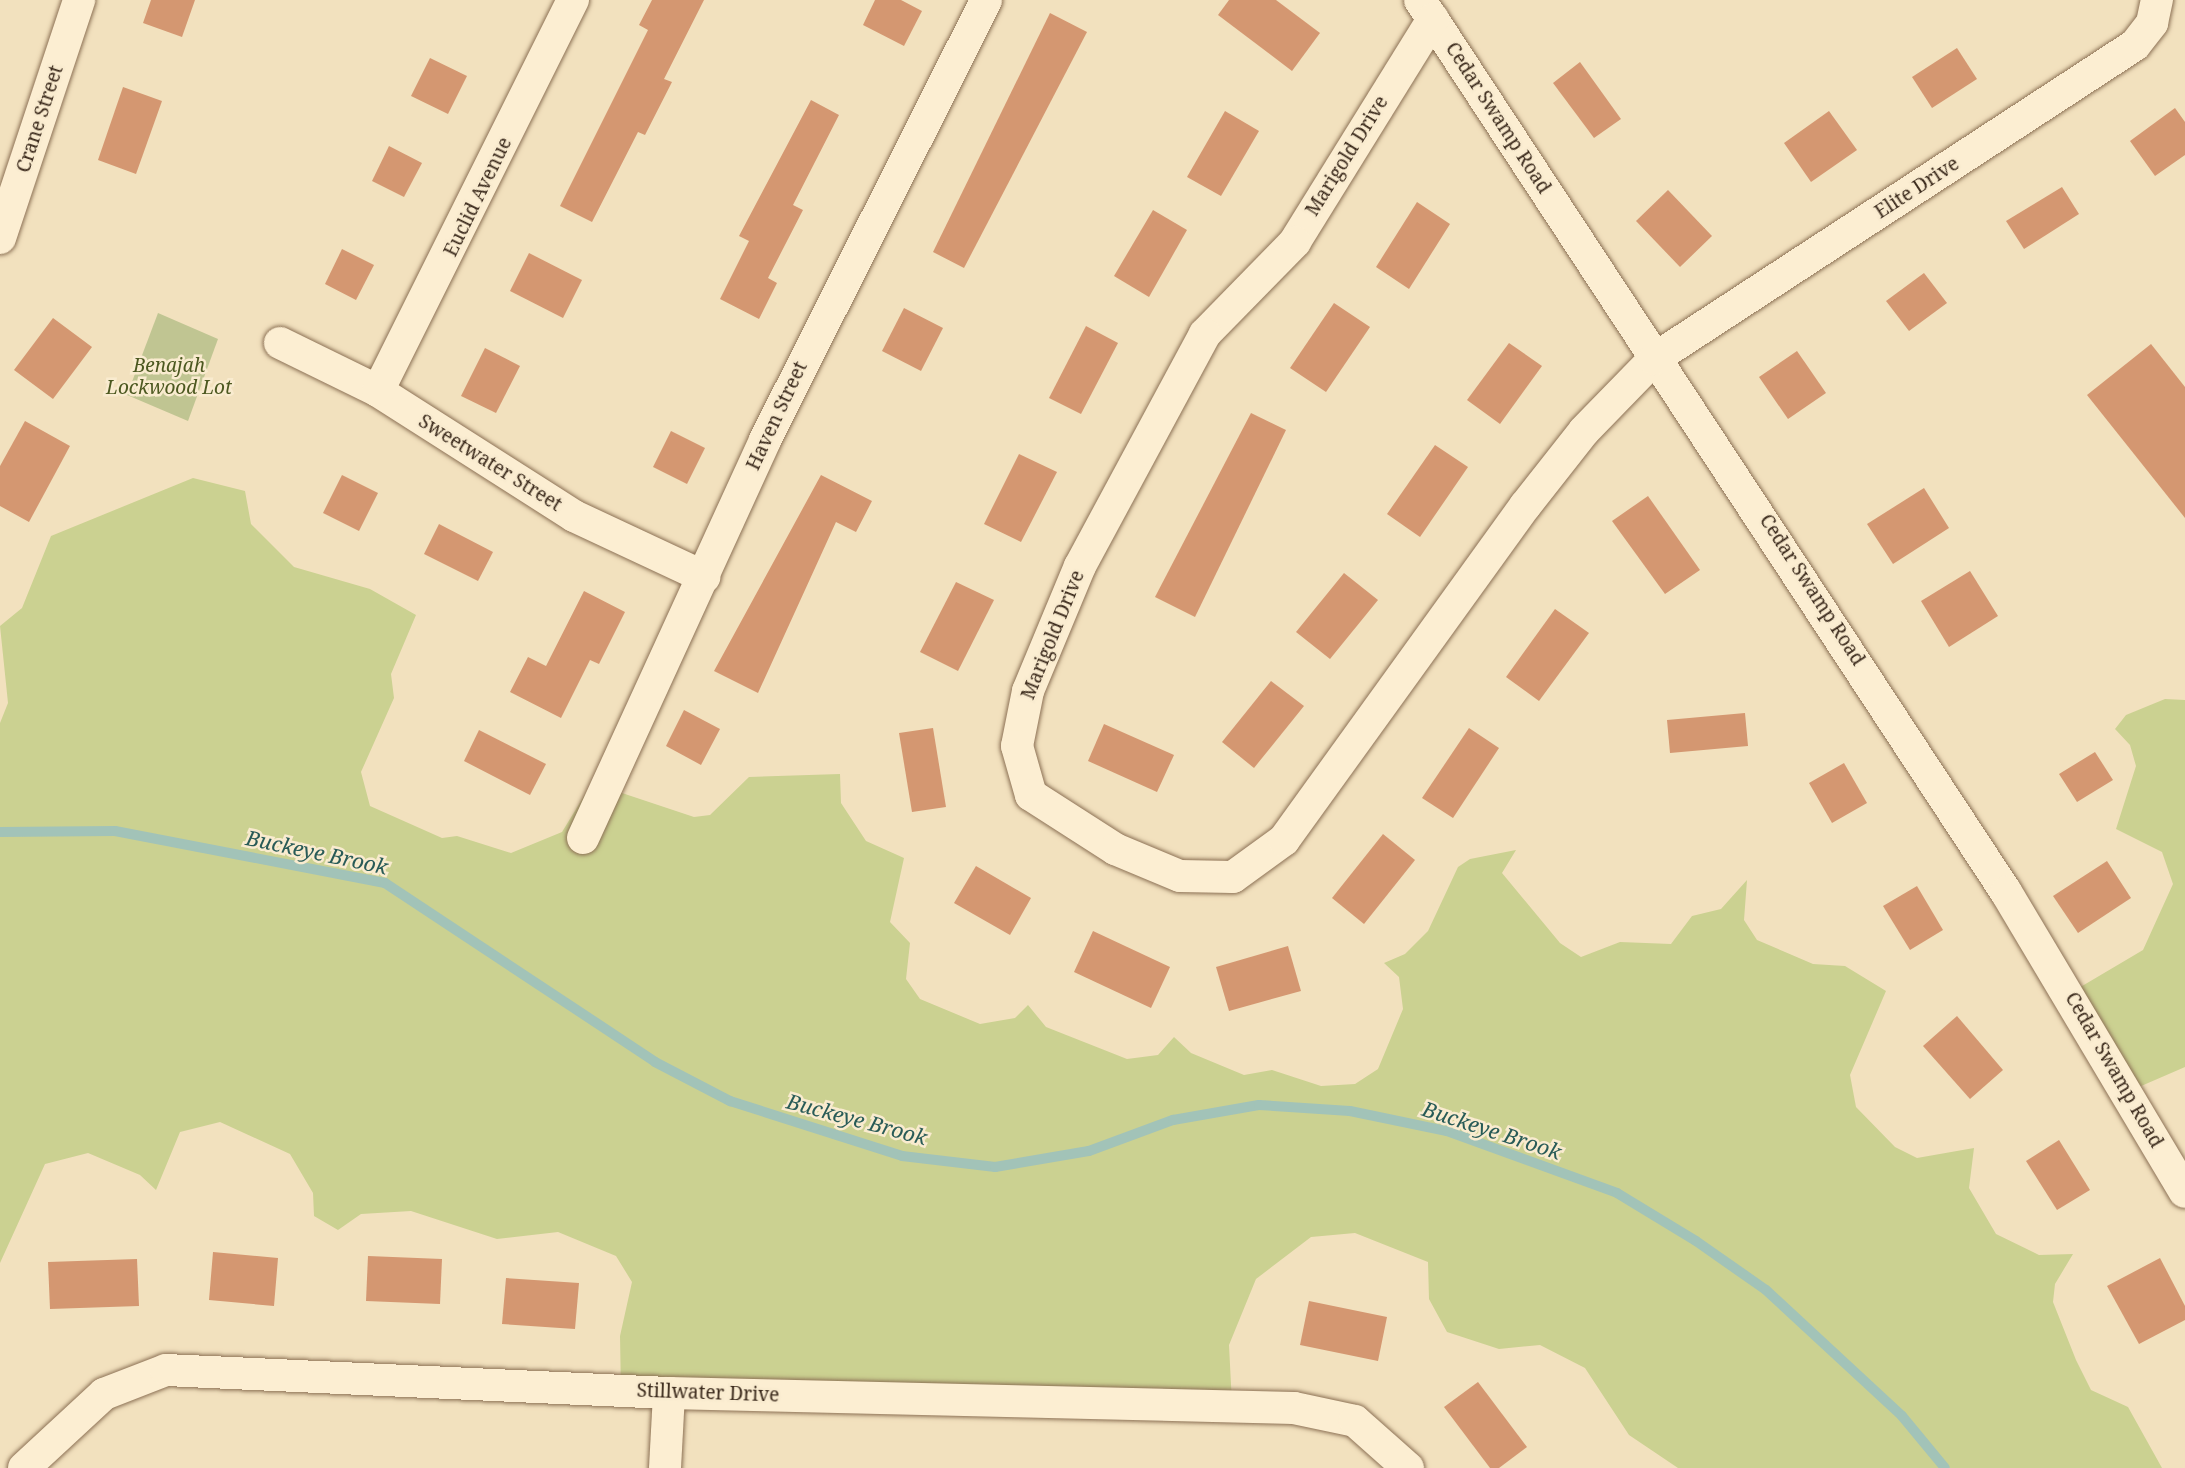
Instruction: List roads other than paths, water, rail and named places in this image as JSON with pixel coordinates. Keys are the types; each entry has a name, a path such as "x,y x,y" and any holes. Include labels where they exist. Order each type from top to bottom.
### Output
{"street":[{"name":"Crane Street","path":"0,238 79,0"},
{"name":"Euclid Avenue","path":"377,391 573,0"},
{"name":"Haven Street","path":"583,838 849,267 986,0"},
{"name":"Elite Drive","path":"1654,359 2135,44 2152,23 2157,0"},
{"name":"Cedar Swamp Road","path":"1426,9 1654,359 1757,506 1998,880 2185,1192"},
{"name":"Marigold Drive","path":"1426,9 1295,242 1205,334 1080,566 1019,724 1017,746 1031,795 1071,825 1170,873 1216,881 1257,865 1284,840 1357,744 1567,452 1654,359"},
{"name":"Sweetwater Street","path":"281,343 377,391 574,516 704,577"},
{"name":"Stillwater Drive","path":"24,1468 104,1394 166,1370 669,1393 1305,1409 1355,1421 1408,1468"},
{"path":"665,1468 669,1393"}],"waterway":[{"name":"Buckeye Brook","path":"0,832 115,831 385,883 655,1062 730,1101 902,1156 995,1167 1089,1151 1173,1120 1259,1105 1350,1111 1447,1131 1617,1193 1696,1241 1766,1290 1902,1416 1945,1468"}],"park label":[{"name":"Benajah Lockwood Lot","path":"169,377"}]}
